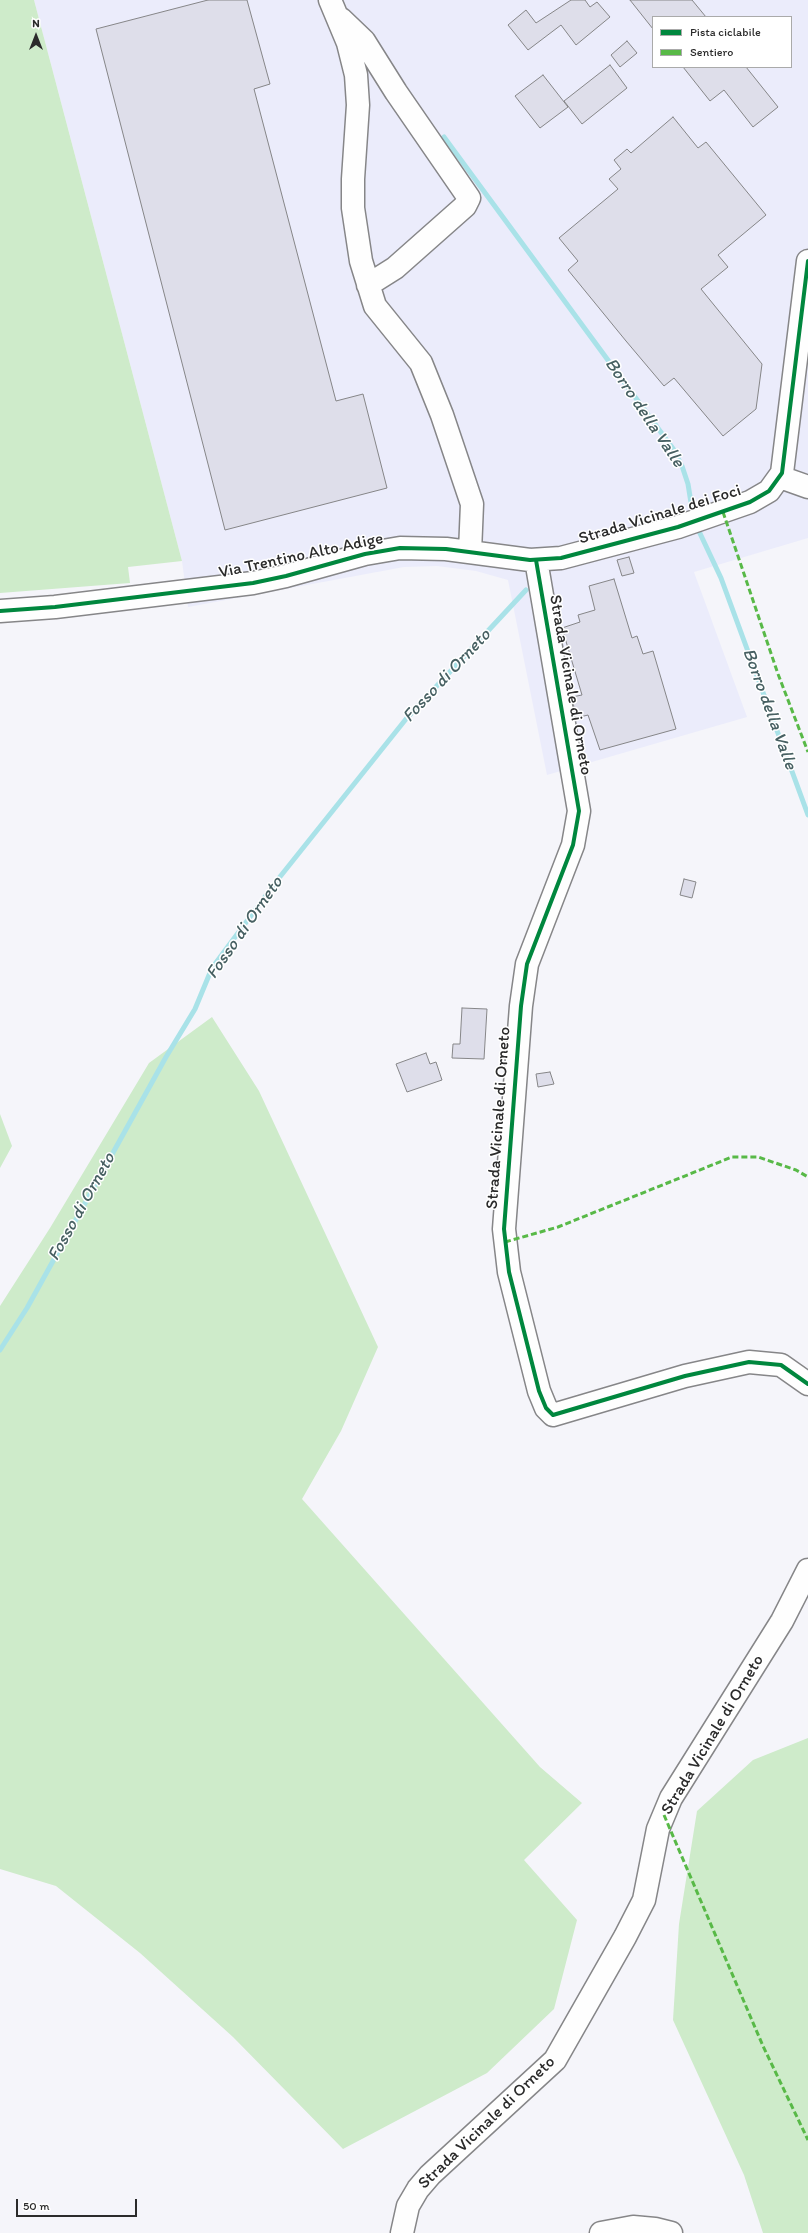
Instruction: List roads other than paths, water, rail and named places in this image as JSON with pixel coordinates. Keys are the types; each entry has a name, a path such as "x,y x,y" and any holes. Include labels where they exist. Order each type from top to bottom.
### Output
{"street":[{"path":"334,8 356,76 353,208 358,247 368,285 378,310 420,363 432,386 471,498 473,510 470,552"},
{"path":"334,8 364,41 388,82 466,190 469,200 465,206 395,268 368,285"},
{"path":"356,76 368,62 388,82"},
{"path":"356,76 374,85 388,82"},
{"name":"Strada Vicinale dei Foci","path":"536,560 568,557 678,527 722,512 761,496 772,487 780,477 786,451 808,261"},
{"path":"780,477 808,487"},
{"name":"Via Trentino Alto Adige","path":"0,611 55,607 253,583 386,550 424,548 536,560"},
{"name":"Strada Vicinale di Orneto","path":"536,560 579,811 573,845 527,964 520,1006 504,1221 509,1272 539,1391 546,1408 553,1415 685,1376 749,1362 781,1365 808,1384"},
{"name":"Strada Vicinale di Orneto","path":"402,2233 408,2206 426,2180 555,2060 625,1937 644,1900 658,1829 671,1798 782,1621 808,1570"},
{"path":"601,2233 633,2227 655,2229 671,2233"}],"waterway":[{"name":"Borro della Valle","path":"444,137 674,450 682,466 688,484 693,515"},
{"name":"Borro della Valle","path":"697,527 721,578 808,815"},
{"name":"Fosso di Orneto","path":"0,1350 27,1308 166,1057 195,1009 212,968 279,878 406,719 526,590"}]}
